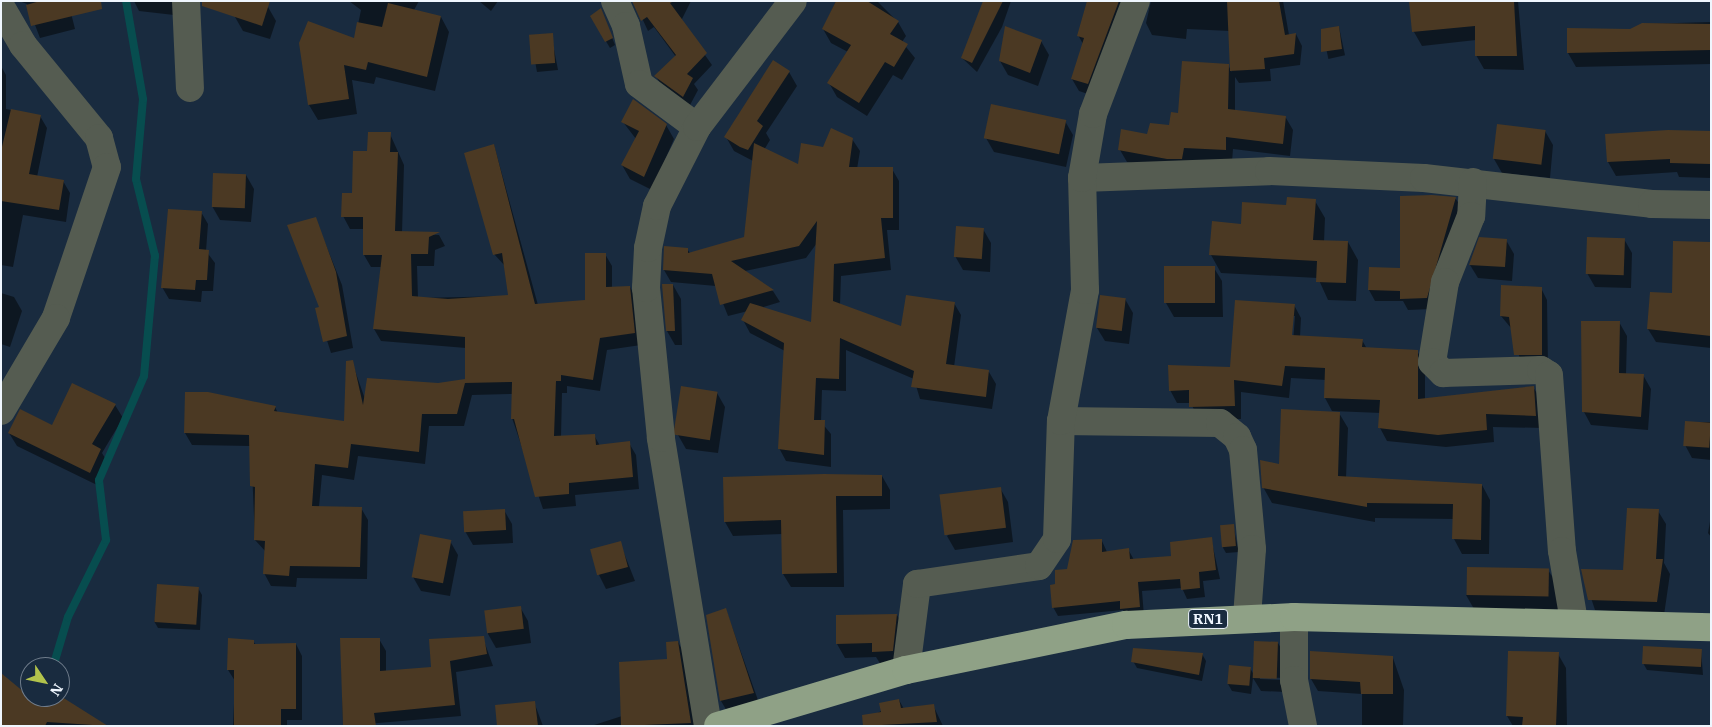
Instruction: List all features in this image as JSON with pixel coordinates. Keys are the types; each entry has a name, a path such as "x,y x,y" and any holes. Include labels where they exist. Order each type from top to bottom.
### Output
{"highway":[{"name":"RN1","path":"718,726 906,670 1075,632 1247,616 1574,621 1711,628"}],"street":[{"path":"186,1 190,88"},
{"path":"615,1 626,26 639,84 697,127"},
{"path":"708,726 661,438 646,288 648,248 658,206 697,127 793,1"},
{"path":"906,670 918,584 1034,567 1046,560 1061,517 1061,421 1085,290 1082,178 1093,114 1136,1"},
{"path":"1,7 23,45 99,138 106,167 56,318 1,411"},
{"path":"1082,178 1268,171 1473,182 1652,204 1711,205"},
{"path":"1473,182 1471,216 1446,282 1432,362 1443,373 1541,370 1549,375 1562,552 1574,621"},
{"path":"1061,421 1220,423 1231,430 1243,450 1251,526 1247,616"},
{"path":"1294,617 1294,680 1303,726"}],"building":[{"path":"40,1 101,1 102,9 31,26 26,5"},
{"path":"202,1 270,1 262,26 202,6"},
{"path":"632,1 674,1 670,3 707,53 687,74 693,78 683,97 654,76 676,55 647,17 641,21"},
{"path":"836,1 867,1 899,21 890,34 908,44 894,67 885,62 859,103 827,83 851,45 822,29"},
{"path":"983,1 1003,1 972,63 961,58"},
{"path":"1087,1 1119,1 1088,84 1071,79 1084,38 1077,36"},
{"path":"1227,1 1279,1 1285,35 1296,33 1294,54 1264,58 1265,69 1230,71"},
{"path":"1409,1 1514,1 1517,56 1475,56 1475,26 1412,32"},
{"path":"388,3 441,16 427,77 368,62 366,70 344,65 349,99 308,105 299,43 308,21 354,38 357,22 382,27"},
{"path":"601,8 613,38 605,42 590,16"},
{"path":"1642,23 1711,24 1711,50 1567,53 1567,28 1630,29"},
{"path":"1005,26 1042,40 1030,73 999,61"},
{"path":"1339,26 1342,49 1321,52 1321,29"},
{"path":"553,33 555,63 531,65 529,35"},
{"path":"773,60 790,71 757,121 763,126 748,150 724,137"},
{"path":"1182,61 1229,64 1228,109 1286,116 1283,144 1226,137 1226,150 1184,148 1182,159 1167,159 1118,150 1121,129 1147,134 1150,123 1169,125 1171,112 1178,113"},
{"path":"633,99 667,124 644,177 621,165 639,131 621,122"},
{"path":"991,104 1066,120 1059,154 984,138"},
{"path":"11,109 41,115 29,174 64,180 59,210 1,201 1,151"},
{"path":"1497,124 1546,130 1541,165 1493,159"},
{"path":"831,128 853,138 849,167 893,167 893,218 881,218 885,258 834,264 833,301 901,326 906,295 955,302 946,364 989,370 986,397 911,387 914,371 840,338 839,379 816,378 814,420 825,420 824,455 778,449 784,343 741,320 750,303 811,322 817,221 799,246 731,261 774,290 720,305 712,274 663,270 664,246 688,248 688,253 744,237 754,143 798,164 801,143 823,147"},
{"path":"1668,130 1711,131 1711,164 1670,163 1670,159 1607,162 1605,134"},
{"path":"368,132 391,132 390,152 398,152 395,231 440,232 429,237 428,254 411,254 412,296 448,299 508,295 502,253 493,255 464,153 494,144 535,304 585,300 585,253 606,253 606,287 630,286 635,333 600,338 593,380 561,375 561,381 556,381 554,436 595,434 596,445 630,441 633,477 569,483 569,494 535,497 514,419 511,419 512,382 465,383 457,414 422,414 419,452 351,444 348,468 315,464 312,506 362,507 360,567 290,566 289,576 263,574 265,541 254,540 255,487 250,486 249,435 184,433 185,392 208,392 276,406 274,411 344,421 346,361 353,360 363,405 367,378 438,383 465,379 465,337 373,329 382,255 363,255 363,217 341,217 342,193 352,193 353,151 367,151"},
{"path":"213,173 246,174 245,208 212,207"},
{"path":"1432,195 1456,197 1427,298 1400,299 1400,291 1368,290 1369,267 1400,268 1400,196"},
{"path":"1287,197 1316,199 1313,240 1348,241 1346,283 1316,282 1317,261 1209,255 1212,221 1241,224 1242,202 1286,205"},
{"path":"168,209 202,211 199,249 209,250 207,280 196,280 195,290 161,288"},
{"path":"316,217 336,272 347,336 323,342 315,308 319,307 287,225"},
{"path":"956,226 984,228 982,259 954,257"},
{"path":"1479,237 1507,239 1505,267 1469,265"},
{"path":"1587,237 1625,238 1624,275 1586,274"},
{"path":"1673,241 1711,242 1711,336 1647,329 1650,292 1672,293"},
{"path":"1164,266 1215,266 1215,303 1164,303"},
{"path":"662,284 673,284 675,331 666,331"},
{"path":"1501,285 1542,287 1542,355 1514,355 1509,317 1500,316"},
{"path":"1100,295 1126,298 1122,331 1096,328"},
{"path":"1235,300 1295,304 1292,335 1363,339 1362,347 1418,350 1418,399 1534,386 1536,416 1486,414 1487,430 1438,435 1378,428 1380,400 1324,398 1325,368 1285,366 1282,386 1234,380 1235,406 1189,407 1189,390 1169,391 1168,365 1230,367"},
{"path":"1581,321 1620,321 1619,373 1644,374 1641,417 1582,412"},
{"path":"72,383 116,404 92,444 101,449 90,473 8,433 20,409 52,425"},
{"path":"681,386 718,392 710,440 673,434"},
{"path":"1281,409 1340,412 1338,476 1482,484 1481,540 1452,539 1453,504 1367,503 1367,507 1262,488 1260,460 1279,464"},
{"path":"1685,421 1711,423 1709,448 1683,446"},
{"path":"824,474 882,475 882,496 836,496 837,573 782,574 781,520 724,522 723,477"},
{"path":"1001,487 1006,528 944,535 939,495"},
{"path":"1627,508 1659,509 1656,559 1663,559 1657,602 1588,600 1581,569 1623,570"},
{"path":"505,509 506,530 464,532 463,511"},
{"path":"1234,524 1236,546 1222,547 1220,525"},
{"path":"420,534 451,540 443,583 412,577"},
{"path":"1212,537 1216,570 1199,572 1200,588 1181,590 1180,579 1138,582 1140,607 1120,609 1120,601 1052,608 1050,585 1055,584 1055,570 1067,569 1073,540 1102,539 1102,552 1129,548 1130,559 1171,556 1170,542"},
{"path":"621,541 628,567 597,575 590,549"},
{"path":"1467,567 1549,568 1548,596 1467,595"},
{"path":"157,584 199,587 196,625 154,622"},
{"path":"521,606 524,629 487,633 484,611"},
{"path":"726,608 754,693 720,701 706,615"},
{"path":"897,614 893,651 872,652 872,643 836,644 836,615"},
{"path":"484,636 487,654 450,661 455,705 374,713 376,726 343,726 340,638 380,638 380,671 431,667 429,639"},
{"path":"228,638 254,640 254,644 296,643 296,709 281,709 281,726 234,726 234,670 227,670"},
{"path":"678,641 691,723 621,726 619,662 667,659 666,642"},
{"path":"1254,641 1278,642 1277,679 1253,678"},
{"path":"1643,646 1702,649 1701,667 1642,664"},
{"path":"1133,648 1203,653 1199,675 1131,662"},
{"path":"1310,651 1393,656 1393,694 1361,694 1360,682 1310,679"},
{"path":"1508,651 1559,652 1556,726 1522,726 1523,717 1506,716"},
{"path":"1229,665 1251,667 1249,686 1227,684"},
{"path":"1,673 20,689 20,707 70,707 70,702 108,726 47,722 45,726 1,726"},
{"path":"899,699 901,708 934,704 937,722 863,726 862,715 881,712 879,703"},
{"path":"535,701 538,726 497,726 495,705"}],"waterway":[{"path":"56,657 68,617 106,540 99,480 144,376 155,256 136,179 143,99 126,1"}]}
